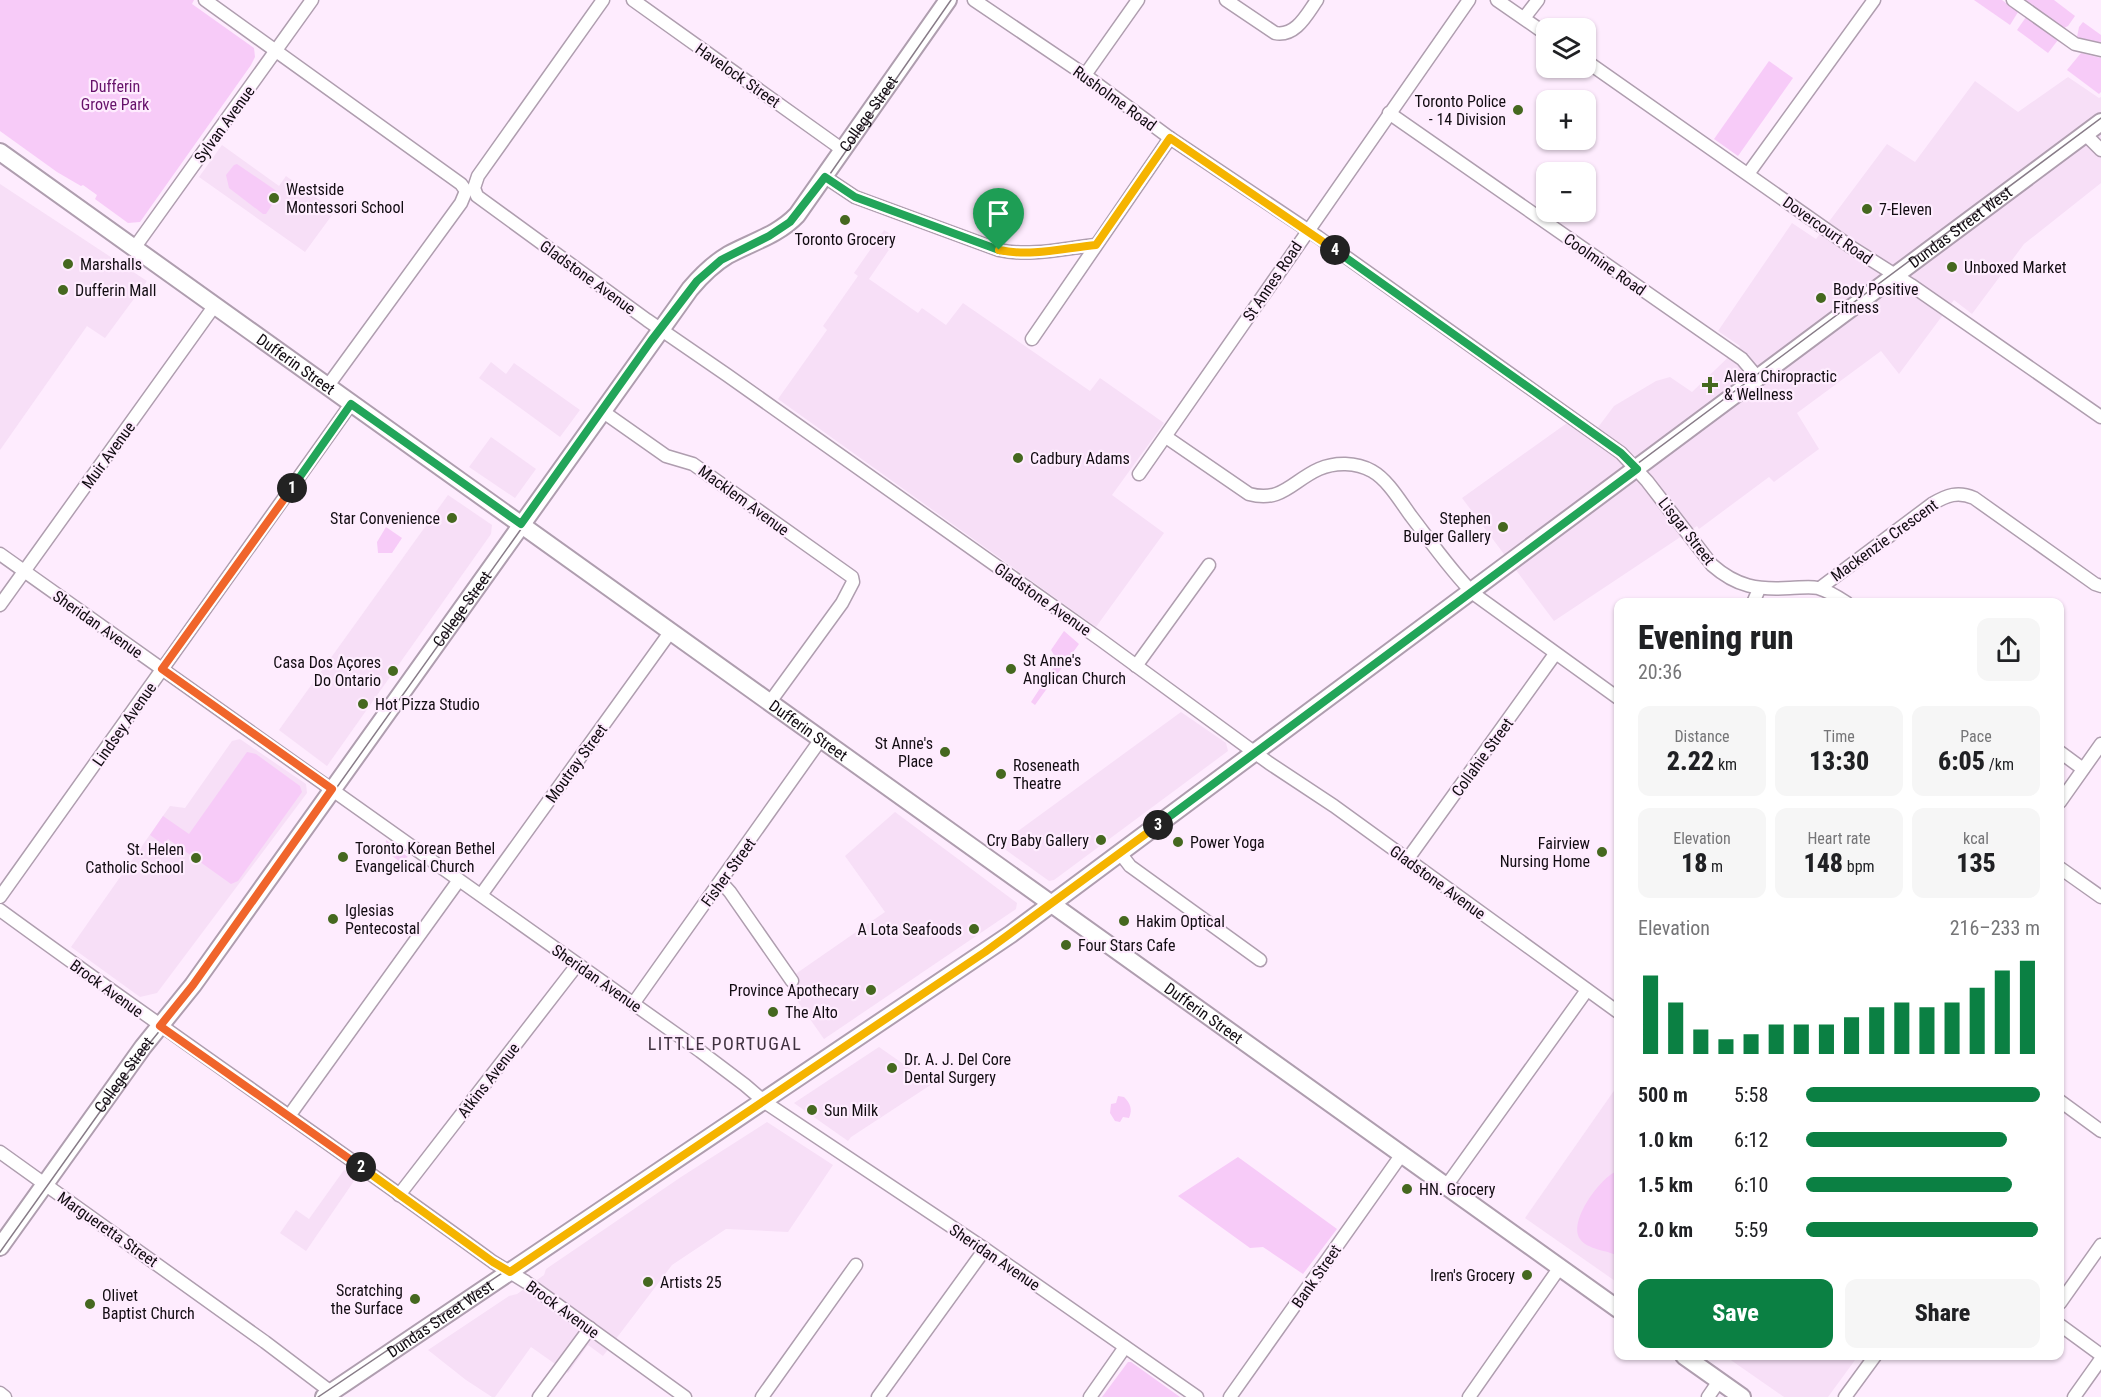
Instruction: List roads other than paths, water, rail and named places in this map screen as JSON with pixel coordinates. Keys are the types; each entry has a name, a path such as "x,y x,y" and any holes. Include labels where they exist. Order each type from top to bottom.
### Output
{"main road":[{"name":"College Street","path":"0,1247 160,1026 193,985 660,329 704,274 721,260 769,236 790,222 825,177 948,0"},
{"name":"Dundas Street West","path":"327,1395 968,964 1052,905 2101,122"},
{"name":"Dufferin Street","path":"0,152 1614,1306"},
{"path":"1690,1360 1742,1397"}],"street":[{"path":"205,0 463,185 466,195 327,387"},
{"name":"Sylvan Avenue","path":"135,248 312,0"},
{"name":"Gladstone Avenue","path":"603,0 474,184 475,194 660,329 746,387 1256,753 1334,806 1614,1009"},
{"name":"Havelock Street","path":"633,0 843,150"},
{"name":"Rusholme Road","path":"974,0 1085,75 1170,138 1307,230 1591,431 1621,453 1637,469"},
{"path":"1085,75 1138,0"},
{"path":"1226,0 1275,33 1281,34 1298,26 1317,0"},
{"name":"St Annes Road","path":"1139,474 1468,0"},
{"path":"1497,0 1536,27"},
{"path":"1524,18 1538,0"},
{"path":"1748,174 1874,0"},
{"path":"2013,0 2075,44 2101,50"},
{"name":"Dovercourt Road","path":"1596,68 1851,247 2101,417"},
{"name":"Coolmine Road","path":"1389,113 1742,359 1758,378"},
{"path":"2085,134 2101,150"},
{"path":"1032,339 1170,138"},
{"path":"825,177 855,197 999,250 1030,253 1096,245"},
{"name":"Muir Avenue","path":"0,605 215,305"},
{"name":"Lindsey Avenue","path":"0,897 351,404"},
{"name":"Macklem Avenue","path":"602,411 666,456 693,464 852,577 853,582 842,603 770,702"},
{"path":"1166,437 1249,494 1259,497 1277,494 1313,472 1330,465 1353,465 1372,471 1389,487 1471,592 1614,695"},
{"name":"Lisgar Street","path":"1637,469 1712,565 1721,573 1737,582 1759,589 1820,588 1839,598"},
{"name":"Mackenzie Crescent","path":"1820,588 1932,504 1941,498 1957,493 1974,498 2101,586"},
{"name":"Sheridan Avenue","path":"0,554 727,1071 764,1101 985,1249 1197,1397"},
{"path":"1136,666 1209,565"},
{"path":"1755,598 1759,589"},
{"name":"Moutray Street","path":"481,895 671,632"},
{"name":"Collahie Street","path":"1407,860 1556,654"},
{"name":"Fisher Street","path":"633,1004 821,739"},
{"path":"2064,796 2101,744"},
{"path":"2064,755 2083,770"},
{"path":"1120,854 1130,866 1260,960"},
{"path":"2064,871 2101,897"},
{"path":"289,1116 459,880"},
{"path":"721,882 792,981"},
{"name":"Brock Avenue","path":"0,910 160,1026 685,1397"},
{"name":"Atkins Avenue","path":"399,1195 577,965"},
{"path":"1447,1185 1587,990"},
{"path":"2064,1104 2101,1131"},
{"name":"Margueretta Street","path":"0,1152 327,1395"},
{"name":"Bank Street","path":"1230,1397 1402,1154"},
{"path":"2064,1297 2101,1245"},
{"path":"879,1397 985,1249"},
{"path":"762,1397 856,1265"},
{"path":"1469,1397 1560,1268"},
{"path":"539,1397 590,1328"},
{"path":"2064,1328 2101,1357 2074,1397"},
{"path":"1090,1397 1125,1347"},
{"path":"1845,1397 1872,1360"},
{"path":"1708,1397 1719,1381"},
{"path":"0,1393 5,1397"}],"tram line":[{"path":"0,1252 144,1050 188,996 678,309 719,265 736,254 785,231 798,220 951,0"},
{"path":"318,1397 1016,927 2101,118"}],"place":[{"name":"Toronto Police - 14 Division","path":"1518,110"},
{"name":"Westside Montessori School","path":"274,198"},
{"name":"7-Eleven","path":"1867,209"},
{"name":"Toronto Grocery","path":"845,220"},
{"name":"Marshalls","path":"68,264"},
{"name":"Unboxed Market","path":"1952,267"},
{"name":"Dufferin Mall","path":"63,290"},
{"name":"Body Positive Fitness","path":"1821,298"},
{"name":"Alera Chiropractic & Wellness","path":"1710,385"},
{"name":"Cadbury Adams","path":"1018,458"},
{"name":"Star Convenience","path":"452,518"},
{"name":"Stephen Bulger Gallery","path":"1503,527"},
{"name":"St Anne's Anglican Church","path":"1011,669"},
{"name":"Casa Dos Açores Do Ontario","path":"393,671"},
{"name":"Hot Pizza Studio","path":"363,704"},
{"name":"St Anne's Place","path":"945,752"},
{"name":"Roseneath Theatre","path":"1001,774"},
{"name":"Cry Baby Gallery","path":"1101,840"},
{"name":"Power Yoga","path":"1178,842"},
{"name":"Fairview Nursing Home","path":"1602,852"},
{"name":"Toronto Korean Bethel Evangelical Church","path":"343,857"},
{"name":"St. Helen Catholic School","path":"196,858"},
{"name":"Iglesias Pentecostal","path":"333,919"},
{"name":"Hakim Optical","path":"1124,921"},
{"name":"A Lota Seafoods","path":"974,929"},
{"name":"Four Stars Cafe","path":"1066,945"},
{"name":"Province Apothecary","path":"871,990"},
{"name":"The Alto","path":"773,1012"},
{"name":"Dr. A. J. Del Core Dental Surgery","path":"892,1068"},
{"name":"Sun Milk","path":"812,1110"},
{"name":"HN. Grocery","path":"1407,1189"},
{"name":"Iren's Grocery","path":"1527,1275"},
{"name":"Artists 25","path":"648,1282"},
{"name":"Scratching the Surface","path":"415,1299"},
{"name":"Olivet Baptist Church","path":"90,1304"}],"district":[{"name":"LITTLE PORTUGAL","path":"725,1044"}],"park label":[{"name":"Dufferin Grove Park","path":"115,95"}]}
